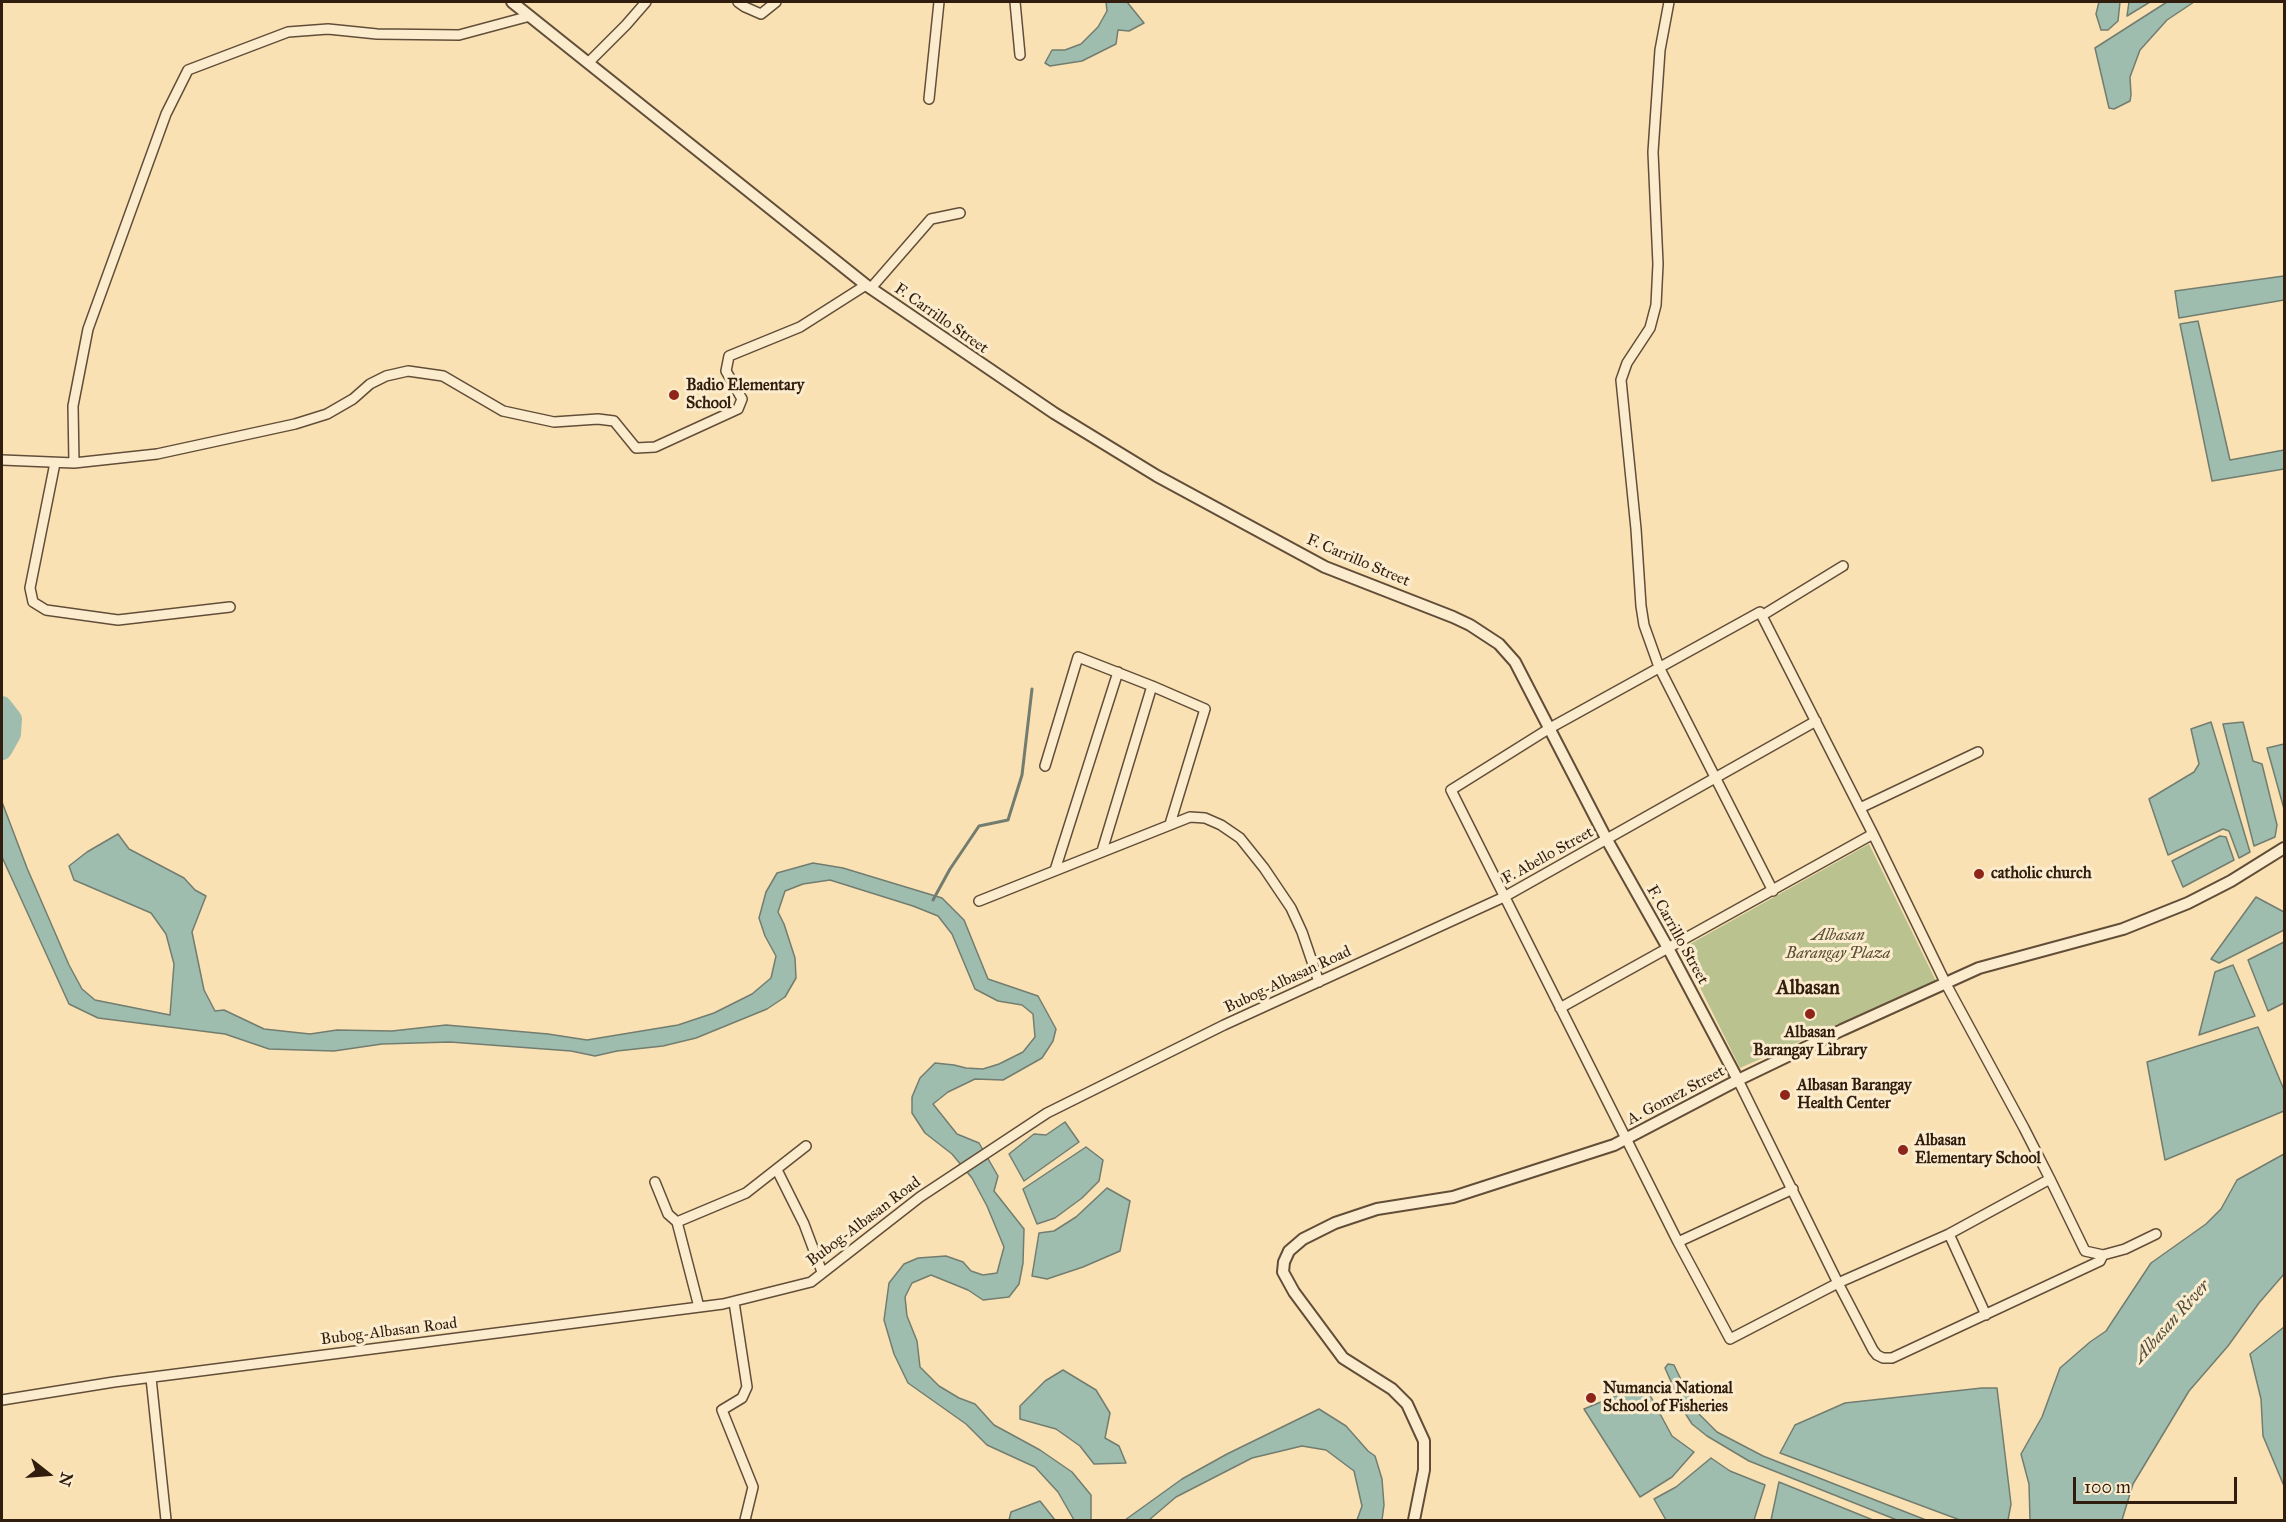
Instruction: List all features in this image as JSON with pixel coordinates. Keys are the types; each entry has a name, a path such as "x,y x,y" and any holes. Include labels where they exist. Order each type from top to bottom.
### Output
{"street":[{"name":"F. Carrillo Street","path":"512,2 869,286 1054,413 1157,476 1325,567 1470,625 1499,644 1515,662 1607,840 1668,948 1738,1080 1838,1283 1877,1355 1892,1358 1986,1315"},
{"path":"589,62 626,26 646,2"},
{"path":"738,2 761,14 776,2"},
{"path":"929,99 939,2"},
{"path":"1015,2 1020,55"},
{"path":"1669,2 1660,50 1653,152 1658,264 1656,305 1650,328 1628,363 1621,380 1636,529 1641,606 1644,625 1659,668 1773,891"},
{"path":"74,463 73,406 88,329 166,114 188,70 288,32 328,29 377,34 459,35 530,16"},
{"path":"2,460 74,463 158,454 295,424 327,414 353,399 370,384 386,376 408,371 443,376 503,411 554,422 598,419 614,422 636,448 655,447 738,409 742,399 726,371 729,356 800,327 869,286 931,219 960,213"},
{"path":"55,463 30,588 33,602 46,610 118,620 230,607"},
{"path":"1763,615 1843,566"},
{"path":"2050,1179 1949,1234 1838,1283 1730,1339 1678,1242 1451,790 1550,728 1760,612 1946,984 2050,1179 2085,1251 2103,1255 2125,1249 2156,1234"},
{"path":"1045,766 1078,657 1205,709 1170,824"},
{"path":"1055,870 1118,672"},
{"path":"1102,851 1152,686"},
{"name":"F. Abello Street","path":"1504,897 1816,721"},
{"path":"1860,808 1978,752"},
{"path":"979,901 1170,824 1190,817 1199,817 1221,825 1240,838 1256,856 1291,908 1319,982"},
{"path":"1560,1008 1873,834"},
{"name":"A. Gomez Street","path":"1414,1521 1424,1470 1424,1441 1416,1422 1407,1404 1392,1389 1343,1358 1322,1332 1283,1272 1289,1251 1315,1232 1377,1209 1453,1197 1614,1145 1738,1080 1978,968 2123,928 2188,903 2231,881 2284,848"},
{"name":"Bubog-Albasan Road","path":"2,1400 151,1378 734,1302 810,1282 920,1197 1047,1113 1224,1025 1504,897"},
{"path":"677,1222 746,1193 806,1146"},
{"path":"777,1170 804,1224 822,1272"},
{"path":"655,1182 668,1214 677,1222 699,1307"},
{"path":"1678,1242 1793,1189"},
{"path":"1949,1234 1986,1315 2093,1266 2100,1261 2103,1255"},
{"path":"734,1302 747,1387 742,1398 722,1410 753,1487 745,1521"},
{"path":"151,1378 166,1521"}],"green space":[{"name":"Albasan Barangay Plaza","path":"1869,844 1936,981 1740,1068 1681,949"}],"water":[{"path":"1106,2 1127,2 1144,23 1129,31 1118,30 1116,44 1082,61 1050,66 1045,63 1052,50 1065,50 1081,44 1098,27 1107,11"},
{"path":"2099,2 2120,2 2118,21 2108,30 2101,30 2096,14"},
{"path":"2129,2 2150,2 2127,16"},
{"path":"2167,2 2194,2 2167,20 2140,50 2130,77 2130,101 2114,109 2109,108 2095,48"},
{"path":"2284,276 2284,300 2179,318 2175,291"},
{"path":"2198,321 2230,460 2284,450 2284,469 2212,481 2180,324"},
{"path":"2211,722 2250,852 2239,858 2229,831 2223,829 2168,855 2149,799 2194,772 2199,764 2191,729"},
{"path":"2243,722 2253,761 2262,764 2277,825 2275,837 2254,846 2223,724"},
{"path":"2284,744 2284,809 2267,748"},
{"path":"2,802 27,868 69,965 82,989 95,1000 170,1015 174,964 166,934 151,913 74,880 69,866 87,852 118,834 129,849 184,878 195,890 206,896 192,932 204,990 215,1011 224,1010 264,1029 310,1034 337,1030 392,1031 446,1025 548,1034 587,1040 678,1025 714,1013 752,994 771,978 776,956 765,936 759,918 766,892 777,873 813,863 843,868 942,898 964,920 988,979 1038,996 1056,1029 1053,1041 1042,1058 1003,1080 975,1079 948,1092 933,1104 957,1134 979,1143 998,1176 994,1191 1024,1229 1023,1263 1019,1284 1009,1297 983,1300 968,1290 931,1275 912,1283 905,1297 907,1316 917,1341 920,1367 939,1386 975,1404 994,1425 1040,1450 1072,1472 1091,1495 1091,1520 1074,1520 1058,1492 1035,1467 987,1445 966,1424 908,1383 894,1354 884,1320 889,1283 904,1264 918,1258 946,1256 963,1262 971,1271 983,1275 997,1273 1004,1247 987,1206 972,1178 952,1154 925,1133 912,1113 912,1097 920,1078 935,1063 983,1069 999,1064 1023,1052 1035,1037 1033,1014 1022,1005 998,1001 975,989 952,934 938,916 830,880 803,884 785,891 778,912 795,958 796,978 785,997 767,1009 696,1038 663,1046 595,1056 571,1051 450,1042 382,1044 334,1051 269,1049 225,1034 98,1018 69,1004 2,857"},
{"path":"2220,836 2226,837 2234,860 2183,887 2172,861"},
{"path":"2256,897 2284,912 2284,930 2219,963 2211,959"},
{"path":"2284,942 2284,1003 2268,1011 2248,960"},
{"path":"2233,965 2255,1016 2199,1035 2215,972"},
{"path":"2258,1027 2284,1090 2284,1111 2165,1160 2147,1062"},
{"path":"1065,1122 1079,1142 1024,1181 1009,1154 1034,1134 1046,1135"},
{"path":"1086,1147 1103,1160 1099,1181 1082,1198 1055,1218 1037,1224 1023,1189"},
{"name":"Albasan River","path":"2284,1154 2284,1274 2259,1303 2228,1346 2189,1391 2133,1484 2122,1520 2030,1520 2029,1484 2021,1454 2042,1417 2060,1368 2106,1331 2151,1263 2206,1224 2221,1209 2237,1180"},
{"path":"1107,1188 1130,1201 1120,1251 1047,1279 1032,1276 1039,1233 1054,1231 1076,1217"},
{"path":"2284,1327 2284,1486 2263,1436 2261,1399 2250,1354"},
{"path":"1668,1364 1674,1365 1696,1411 1717,1432 1763,1456 1926,1520 1897,1520 1749,1461 1707,1436 1692,1424 1685,1413 1665,1368"},
{"path":"1063,1370 1096,1390 1110,1413 1105,1438 1119,1446 1126,1463 1094,1464 1080,1446 1056,1429 1020,1419 1020,1406 1045,1381"},
{"path":"1644,1384 1672,1436 1694,1452 1672,1477 1640,1497 1584,1409"},
{"path":"1997,1388 2011,1504 2008,1520 1960,1520 1780,1453 1795,1425 1845,1403"},
{"path":"1319,1409 1346,1426 1375,1456 1382,1479 1384,1505 1382,1520 1357,1520 1362,1506 1354,1471 1326,1450 1302,1446 1252,1458 1176,1497 1149,1520 1125,1520 1182,1479"},
{"path":"1711,1458 1730,1471 1765,1485 1754,1520 1666,1520 1654,1499 1676,1487"},
{"path":"1779,1482 1873,1520 1771,1520"},
{"path":"1040,1501 1055,1520 1009,1520 1011,1512"}],"waterway":[{"path":"933,900 950,869 979,826 1008,820 1022,775 1032,689"},
{"path":"2,706 12,719 11,734 2,750"}],"place":[{"name":"Badio Elementary School","path":"674,395"},
{"name":"catholic church","path":"1979,874"},
{"name":"Albasan Barangay Library","path":"1810,1014"},
{"name":"Albasan Barangay Health Center","path":"1785,1095"},
{"name":"Albasan Elementary School","path":"1903,1150"},
{"name":"Numancia National School of Fisheries","path":"1591,1398"}],"district":[{"name":"Albasan","path":"1808,989"}]}
